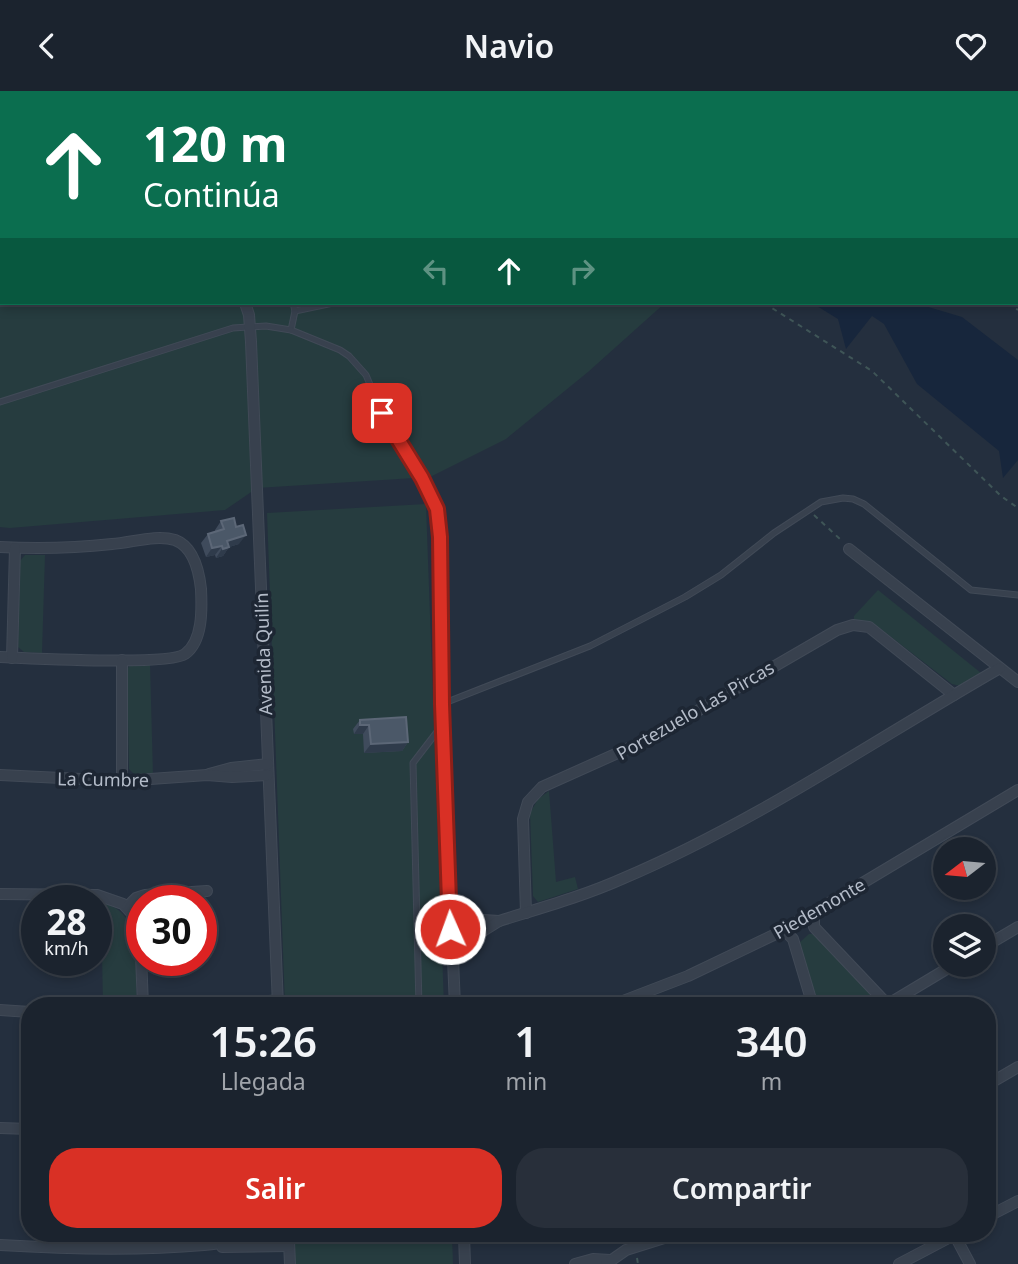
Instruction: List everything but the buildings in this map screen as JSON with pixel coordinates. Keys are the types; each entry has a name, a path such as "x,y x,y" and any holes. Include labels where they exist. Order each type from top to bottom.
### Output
{"street":[{"name":"Avenida Quilín","path":"245,305 250,326 278,997"},
{"path":"0,547 92,546 162,538 174,540 185,546 193,557 200,587 200,623 195,643 185,654 173,659 6,657 15,548"},
{"path":"849,549 1018,682"},
{"name":"Portezuelo Las Pircas","path":"526,913 523,819 525,807 534,793 656,735 837,630 859,625 874,630 954,695"},
{"path":"122,660 122,781"},
{"path":"450,935 483,920 499,921 605,887 692,846 780,798 1000,668"},
{"path":"444,747 454,997"},
{"name":"La Cumbre","path":"0,775 122,781 207,775 230,768 268,769"},
{"name":"Piedemonte","path":"633,997 688,976 784,930 1018,790"},
{"path":"0,894 97,895 114,899 126,906"},
{"path":"814,912 814,927 879,997"},
{"path":"793,939 814,927"},
{"path":"996,940 1018,927"},
{"path":"784,930 793,939 810,997"},
{"path":"142,976 143,997"},
{"path":"899,997 933,977"},
{"path":"0,1010 21,1011"},
{"path":"996,1080 1018,1067"},
{"path":"0,1128 21,1129"},
{"path":"996,1212 1018,1201"},
{"path":"150,1242 150,1247"},
{"path":"0,1245 95,1248 204,1245 231,1247 263,1242"},
{"path":"289,1242 290,1264"},
{"path":"464,1242 465,1264"},
{"path":"579,1264 593,1259 608,1262 626,1250 652,1242"},
{"path":"899,1264 940,1242"},
{"path":"959,1242 970,1264"}],"lane":[{"path":"291,330 294,305"},
{"path":"295,311 324,305"},
{"path":"0,402 233,328 250,326 291,330 340,350 366,375 382,413 437,509 440,537 444,747"},
{"path":"442,704 590,646 685,597 721,575 808,509 832,499 853,499 873,510 971,590 1018,595"},
{"path":"419,997 413,763 443,724"}],"path":[{"path":"768,305 872,371 1001,496 1018,508"},
{"path":"808,509 849,549"}],"green space":[{"path":"0,305 663,305 588,372 506,439 430,477 257,488 225,510 0,527"},
{"path":"426,504 444,997 285,997 267,513"},
{"path":"25,555 45,555 42,653 24,652 18,647 20,561"},
{"path":"878,590 981,673 960,686 952,684 882,630 870,623 854,620 854,616"},
{"path":"150,663 153,775 134,774 129,769 127,669 131,664"},
{"path":"549,791 556,882 575,877 578,889 538,902 533,896 530,813 538,799"},
{"path":"112,907 126,919 126,976 137,976 137,997 103,997 102,976 112,976"},
{"path":"809,934 814,934 871,993 870,997 814,997 799,943"},
{"path":"294,1242 452,1242 453,1264 295,1264"}],"water":[{"path":"815,305 922,305 962,317 1018,360 1018,460 1003,478 999,451 917,384 884,324 872,316 846,349 838,319"}],"route":[{"path":"382,413 422,478 437,509 440,537 442,704 450,929"}]}
